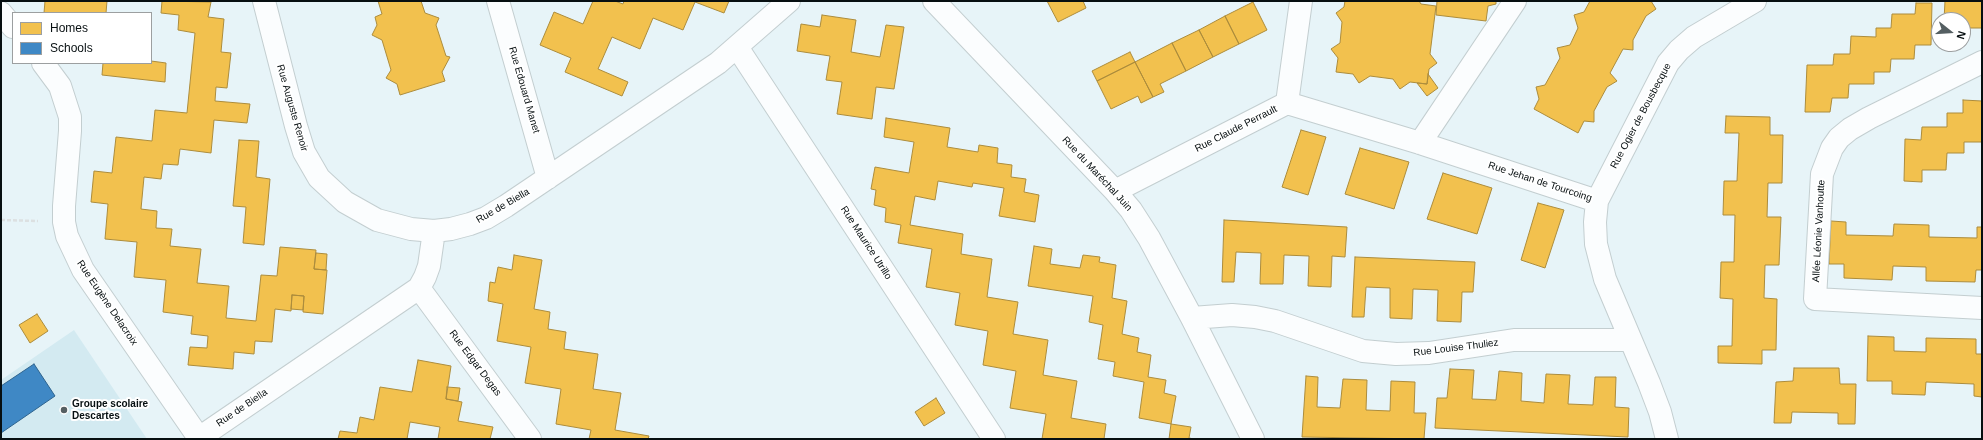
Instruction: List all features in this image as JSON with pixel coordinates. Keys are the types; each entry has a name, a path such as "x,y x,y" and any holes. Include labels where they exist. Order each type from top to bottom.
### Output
{"street":[{"name":"Rue Auguste Renoir","path":"264,1 304,152 319,178 345,202 377,220 411,229 434,231"},
{"name":"Rue Edouard Manet","path":"498,1 548,178"},
{"name":"Rue de Biella","path":"434,231 451,229 486,218 548,178 697,78 737,47 789,1"},
{"name":"Rue du Maréchal Juin","path":"934,1 1115,191 1140,223 1192,318 1253,439"},
{"name":"Rue Claude Perrault","path":"1115,191 1287,104 1301,1"},
{"path":"1420,143 1515,1"},
{"name":"Rue Ogier de Bousbecque","path":"1597,200 1668,63 1679,50 1694,37 1755,1"},
{"path":"1,13 12,26"},
{"name":"Rue Maurice Utrillo","path":"737,47 994,439"},
{"name":"Allée Léonie Vanhoutte","path":"1982,62 1869,118 1850,129 1839,138 1827,159 1822,174 1815,299 1982,308"},
{"name":"Rue Eugène Delacroix","path":"45,64 60,86 70,117 64,222 67,236 83,270 199,438"},
{"name":"Rue Jehan de Tourcoing","path":"1287,104 1420,143 1597,200 1595,222 1596,244 1604,279 1660,412 1667,439"},
{"path":"419,288 429,266 434,231"},
{"name":"Rue de Biella","path":"199,438 419,288"},
{"name":"Rue Edgar Degas","path":"419,288 530,439"},
{"name":"Rue Louise Thuliez","path":"1192,318 1255,316 1275,321 1363,351 1396,354 1429,353 1514,340 1630,340"}],"path":[{"path":"1,220 64,222"}],"shaded area":[{"name":"Groupe scolaire Descartes","path":"74,330 147,439 1,439 1,380"}],"building: Homes":[{"path":"45,1 107,1 106,12 44,12"},
{"path":"162,1 211,2 208,17 224,19 221,52 231,53 227,88 216,87 215,101 250,104 247,123 214,120 211,153 180,149 178,165 163,164 161,179 144,177 141,209 157,211 156,228 172,229 170,246 201,249 197,283 229,286 226,318 256,321 261,275 277,276 280,247 316,250 314,269 327,270 323,314 303,312 304,296 292,295 291,311 275,309 272,342 255,341 254,354 234,352 233,369 188,365 190,347 207,348 208,336 191,334 193,316 163,312 166,280 134,277 137,242 105,239 108,204 91,202 94,171 112,173 116,137 152,141 155,110 187,113 195,33 178,30 179,15 161,13"},
{"path":"378,1 421,1 425,13 439,18 436,25 446,56 450,57 442,72 445,81 400,95 397,84 386,78 391,70 382,40 372,35 377,25 375,17 382,14"},
{"path":"593,1 615,1 623,4 624,1 729,1 724,13 695,2 683,30 653,18 640,49 612,37 598,69 628,82 622,96 565,72 571,58 540,45 554,12 583,24"},
{"path":"1047,1 1083,1 1086,8 1058,22"},
{"path":"1345,1 1419,1 1421,4 1436,6 1430,54 1437,63 1429,69 1427,84 1410,82 1400,89 1393,79 1370,76 1359,83 1353,74 1336,72 1338,58 1331,49 1340,43 1342,22 1336,13 1344,7"},
{"path":"1437,1 1496,1 1496,4 1488,6 1486,21 1436,15"},
{"path":"1590,1 1651,1 1656,9 1646,16 1633,40 1633,50 1623,49 1610,73 1617,81 1607,87 1594,111 1594,122 1584,121 1578,133 1534,109 1539,99 1536,87 1545,85 1560,58 1557,48 1570,45 1578,28 1574,15 1584,12"},
{"path":"1945,1 1982,1 1982,28 1971,28 1971,12 1944,12"},
{"path":"1253,2 1267,30 1239,44 1225,16"},
{"path":"1916,3 1932,3 1931,45 1915,45 1914,59 1891,59 1890,72 1874,72 1874,84 1849,84 1848,98 1832,98 1830,112 1805,112 1807,65 1833,65 1834,54 1850,54 1851,36 1876,37 1876,28 1891,28 1892,14 1915,14"},
{"path":"822,15 856,20 851,52 880,57 886,25 904,27 894,89 876,87 872,119 837,114 842,82 826,80 830,56 797,51 801,24 820,27"},
{"path":"1225,16 1239,44 1213,57 1199,30"},
{"path":"1199,30 1213,57 1186,71 1172,43"},
{"path":"1172,43 1186,71 1160,84 1164,92 1153,97 1135,62"},
{"path":"1130,52 1135,62 1097,81 1092,71"},
{"path":"152,61 166,63 165,82 102,75 103,64 152,64"},
{"path":"1135,62 1153,97 1141,103 1138,96 1111,109 1097,81"},
{"path":"1428,74 1438,88 1427,96 1417,83 1427,84"},
{"path":"1963,100 1982,101 1982,142 1964,142 1964,153 1947,153 1946,170 1922,170 1922,182 1904,181 1905,139 1921,140 1922,127 1947,127 1947,113 1963,113"},
{"path":"1726,116 1770,117 1770,135 1783,135 1782,183 1768,183 1767,217 1781,217 1779,265 1765,265 1764,298 1777,299 1776,350 1762,350 1762,364 1718,363 1718,346 1732,346 1733,299 1720,298 1721,262 1734,262 1735,215 1723,215 1724,181 1737,181 1739,133 1725,133"},
{"path":"886,118 950,128 947,147 978,152 979,145 998,148 997,163 1012,165 1011,177 1026,179 1024,192 1039,195 1035,222 999,216 1004,188 973,183 972,187 938,181 935,200 915,196 910,225 963,234 961,254 992,259 987,297 1018,302 1013,334 1048,340 1043,375 1077,381 1071,418 1106,424 1104,439 1042,439 1046,414 1010,408 1016,371 983,365 988,331 955,325 960,293 926,287 932,249 898,243 901,225 885,222 886,208 874,205 876,190 871,189 875,167 909,173 914,142 884,137"},
{"path":"1301,130 1326,137 1308,195 1282,187"},
{"path":"239,140 259,141 256,177 270,179 264,245 243,243 246,207 233,206"},
{"path":"1360,148 1409,162 1394,209 1345,194"},
{"path":"1443,173 1492,188 1477,234 1427,219"},
{"path":"1538,203 1564,210 1545,268 1521,260"},
{"path":"1224,220 1347,227 1345,257 1332,256 1331,287 1308,286 1309,256 1284,255 1283,284 1260,284 1261,253 1236,252 1234,282 1222,282"},
{"path":"1831,221 1846,222 1846,235 1893,236 1894,224 1929,225 1929,237 1977,238 1977,227 1982,227 1982,270 1976,270 1975,282 1926,281 1926,267 1893,266 1892,280 1844,278 1844,264 1829,264"},
{"path":"1034,246 1052,249 1050,264 1080,268 1083,255 1100,257 1099,262 1116,265 1112,298 1127,301 1122,334 1139,338 1137,352 1151,355 1148,377 1166,380 1164,393 1176,396 1171,424 1139,418 1144,382 1113,376 1115,362 1098,359 1103,325 1089,322 1093,296 1028,286"},
{"path":"316,253 327,254 326,270 314,269"},
{"path":"514,255 542,260 534,309 550,312 548,329 566,332 564,349 598,354 593,389 621,393 615,430 649,436 648,439 589,439 591,430 556,424 561,389 525,383 531,347 497,341 503,304 488,301 490,282 495,283 498,267 512,270"},
{"path":"1355,257 1475,262 1473,292 1462,292 1461,322 1437,321 1438,290 1413,289 1412,319 1390,318 1390,288 1366,287 1364,317 1352,317"},
{"path":"292,295 304,296 303,310 291,309"},
{"path":"37,314 48,331 30,343 19,325"},
{"path":"1868,336 1894,337 1894,351 1926,352 1926,338 1976,339 1976,354 1982,354 1982,397 1974,396 1974,384 1926,382 1925,395 1892,394 1892,381 1867,381"},
{"path":"418,360 451,366 446,399 462,402 458,421 493,427 490,439 438,439 440,427 410,422 407,439 338,439 340,431 357,433 360,417 374,420 380,387 412,392"},
{"path":"1794,368 1839,368 1840,384 1856,384 1855,424 1838,424 1838,413 1792,412 1791,423 1774,423 1776,382 1793,381"},
{"path":"1450,369 1474,370 1472,399 1496,400 1499,371 1522,373 1521,401 1544,403 1546,374 1570,375 1568,404 1593,405 1595,377 1616,377 1615,407 1629,408 1628,437 1435,428 1437,398 1447,398"},
{"path":"1306,376 1318,377 1317,407 1340,408 1343,379 1367,380 1366,410 1390,411 1391,381 1415,382 1414,413 1426,413 1424,439 1302,437"},
{"path":"447,387 460,388 458,401 446,399"},
{"path":"936,398 945,413 924,426 915,412"},
{"path":"1171,424 1191,427 1189,438 1194,439 1169,439"}],"building: Schools":[{"path":"34,364 55,396 1,433 1,386"}],"place":[{"name":"Groupe scolaire Descartes","path":"64,410"}]}
